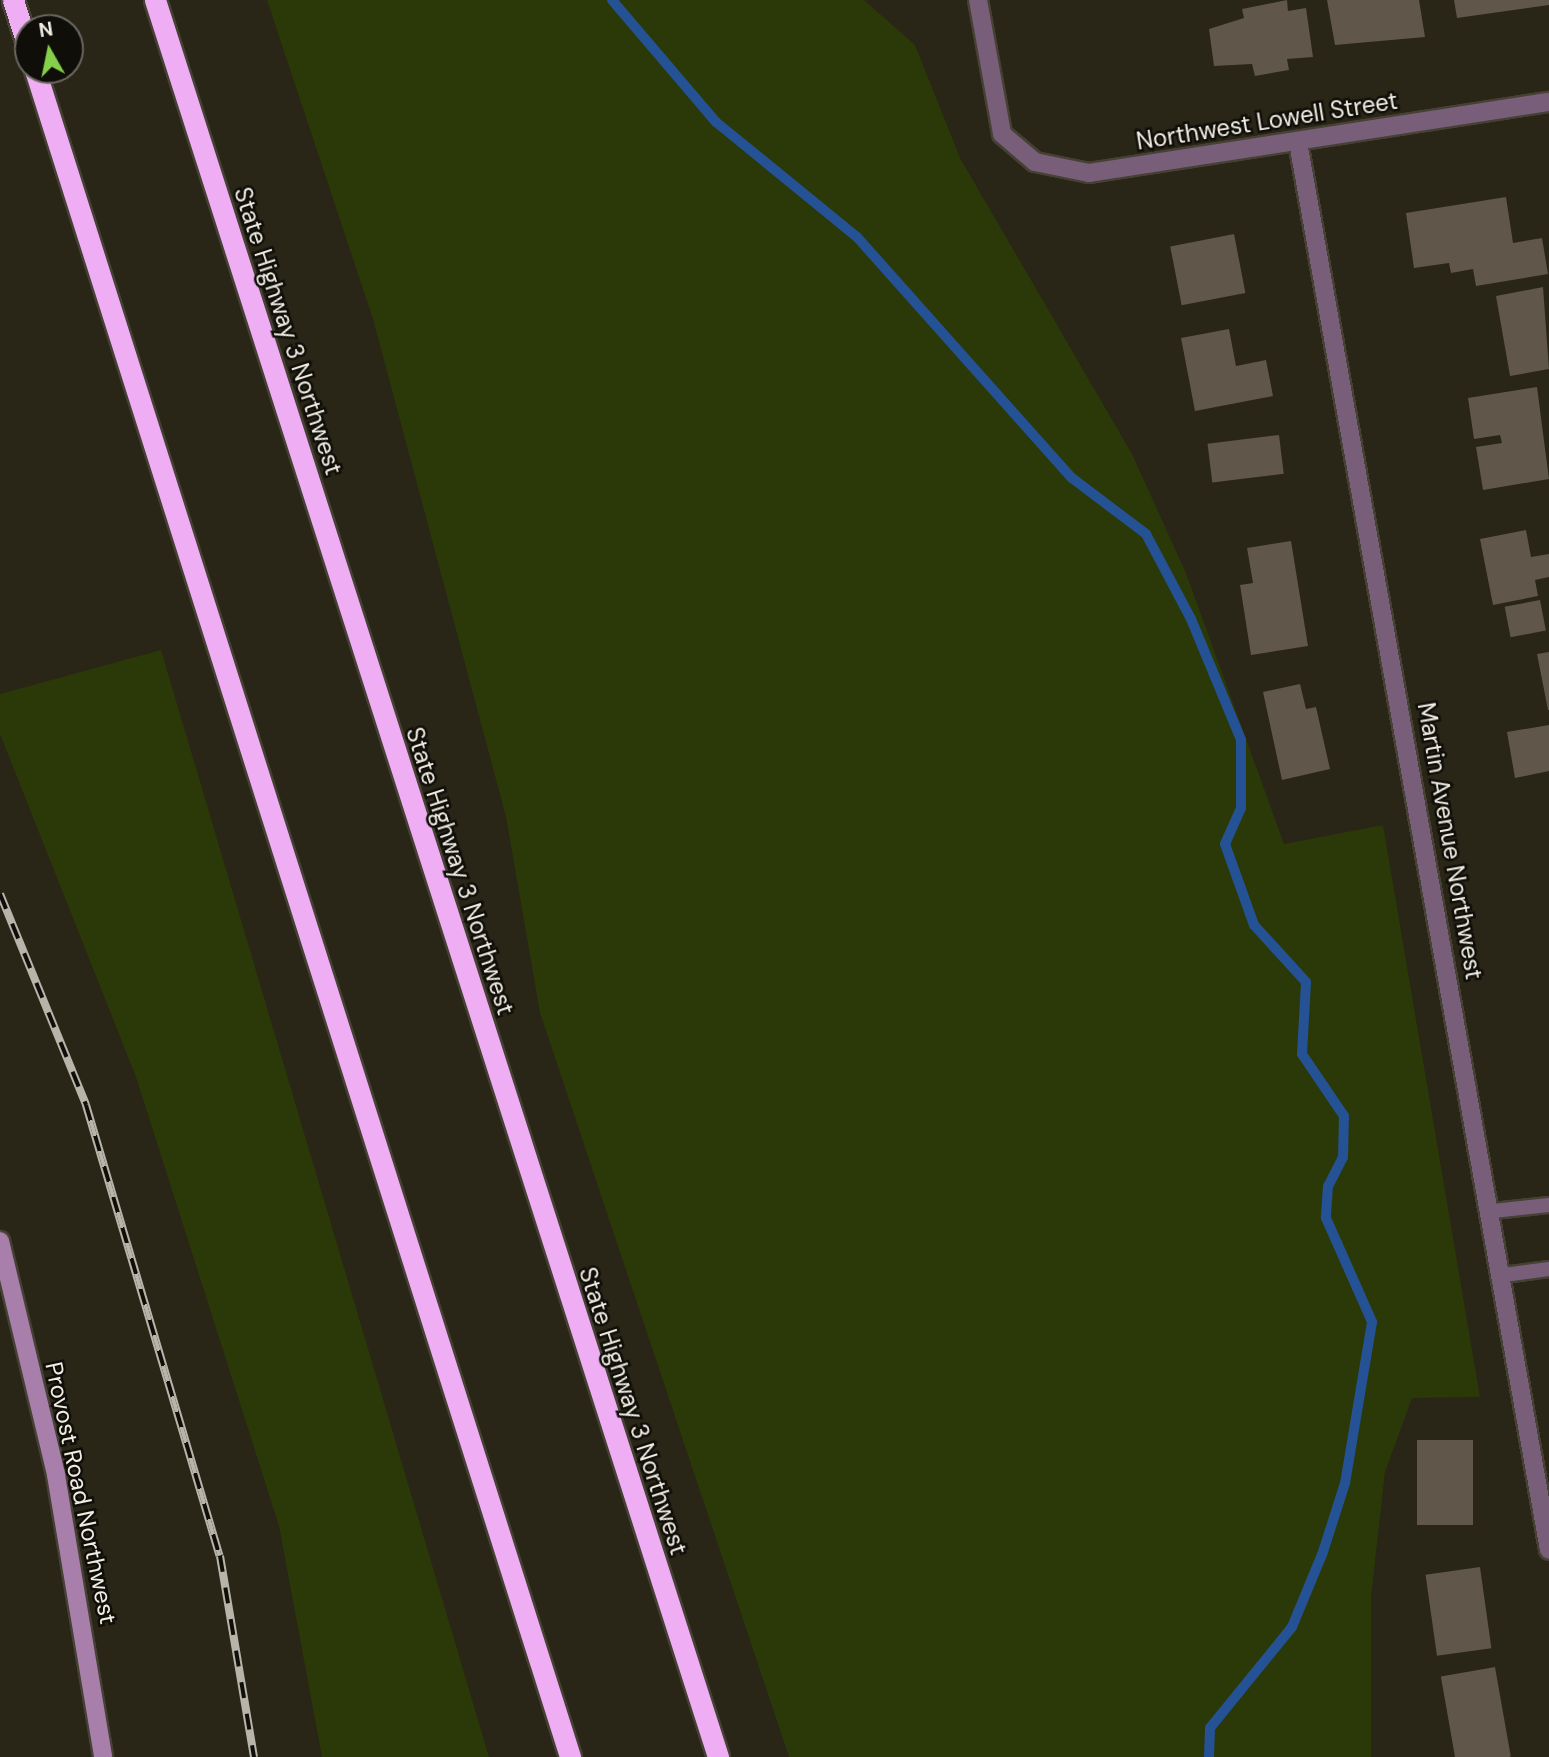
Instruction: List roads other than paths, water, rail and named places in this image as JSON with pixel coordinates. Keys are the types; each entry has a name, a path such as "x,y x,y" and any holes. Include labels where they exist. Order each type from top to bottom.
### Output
{"highway":[{"name":"State Highway 3 Northwest","path":"155,0 718,1757"},
{"path":"39,84 570,1757"}],"street":[{"name":"Northwest Lowell Street","path":"978,0 1002,134 1035,162 1089,173 1549,103"},
{"name":"Martin Avenue Northwest","path":"1298,142 1493,1211 1549,1550"},
{"name":"Provost Road Northwest","path":"0,1241 56,1475 103,1757"}],"lane":[{"path":"1493,1211 1549,1205"},
{"path":"1504,1275 1549,1269"}],"waterway":[{"path":"612,0 716,122 857,237 1072,478 1146,534 1191,619 1241,740 1241,808 1225,844 1254,925 1306,982 1302,1054 1344,1116 1343,1157 1328,1186 1326,1218 1372,1322 1345,1483 1323,1552 1292,1627 1210,1728 1209,1757"}],"railway":[{"path":"0,894 86,1105 220,1556 254,1757"}]}
